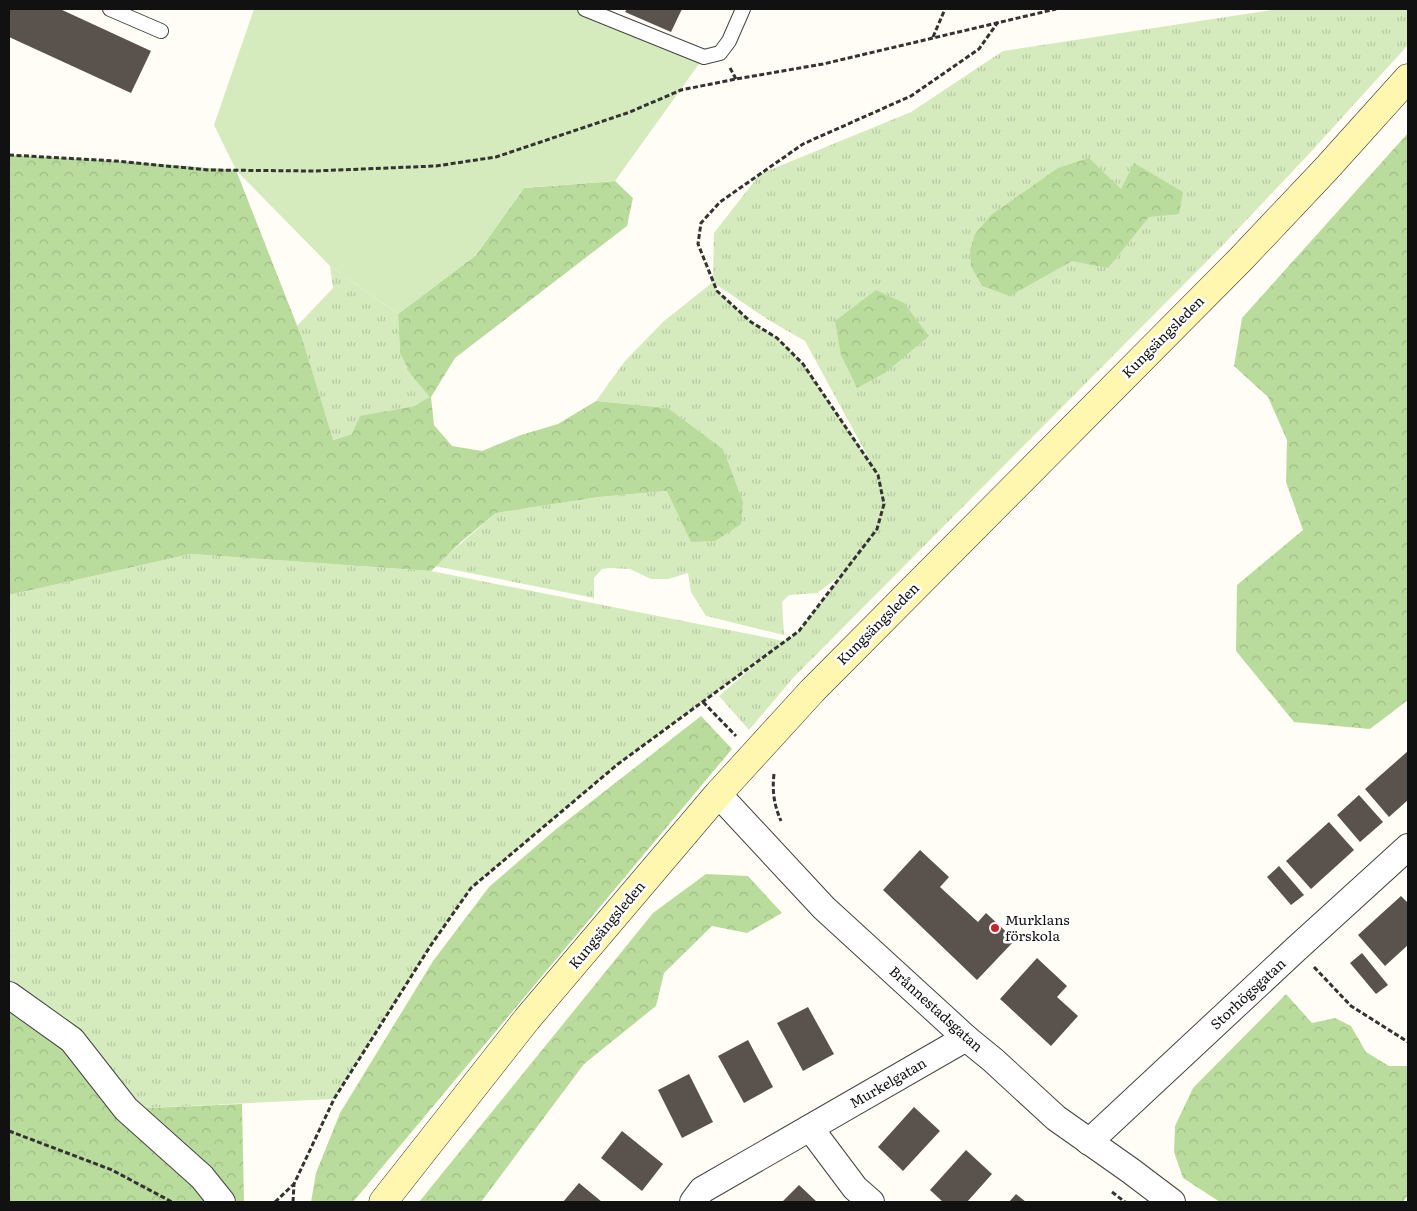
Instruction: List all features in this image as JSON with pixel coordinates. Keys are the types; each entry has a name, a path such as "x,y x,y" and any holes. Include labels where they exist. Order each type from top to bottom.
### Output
{"main road":[{"name":"Kungsängsleden","path":"383,1202 527,1019 718,794 812,691 1241,259 1408,78"}],"street":[{"name":"Brånnestadsgatan","path":"718,794 824,908 966,1038 1056,1118 1172,1202"},
{"name":"Storhögsgatan","path":"1089,1142 1408,847"},
{"path":"9,995 72,1040 126,1109 202,1177 222,1202"},
{"name":"Murkelgatan","path":"693,1202 702,1190 966,1038"},
{"path":"810,1128 855,1188 871,1202"}],"lane":[{"path":"110,9 161,31"},
{"path":"585,9 602,12 704,58 720,54 729,41 743,9"}],"path":[{"path":"933,37 945,9"},
{"path":"9,155 116,161 208,170 314,170 436,166 496,157 630,112 682,90 823,64 1056,9"},
{"path":"292,1202 294,1184 334,1099 431,945 471,888 618,764 799,631 877,529 884,504 878,475 803,364 777,338 751,322 717,291 698,244 701,223 720,202 802,144 911,96 979,49 998,22"},
{"path":"1296,949 1352,1006 1408,1042"},
{"path":"9,1131 112,1170 172,1202"},
{"path":"275,1202 294,1184"}],"green space":[{"path":"254,9 585,9 704,57 615,181 524,188 476,255 398,314 330,266 236,170 214,125"},
{"path":"1278,9 1408,9 1408,45 1308,155 1222,246 793,678 749,730 719,696 772,650 618,764 471,888 431,945 334,1099 126,1109 9,995 9,595 191,554 431,571 784,641 799,631 843,574 817,593 789,595 782,602 784,635 706,616 691,592 688,573 668,579 651,579 630,569 602,569 594,578 594,598 435,566 496,513 599,497 667,491 731,473 723,449 668,408 596,401 625,361 664,321 713,282 714,233 760,174 911,112 1003,51","holes":["714,283 767,319 805,341 874,468 803,364 777,338 751,322 717,291"]},
{"path":"1408,133 1408,700 1370,729 1294,722 1236,651 1237,585 1303,530 1286,482 1287,440 1268,397 1234,366 1242,318"},
{"path":"9,155 236,170 302,338 333,440 352,434 360,416 414,406 430,397 411,375 400,353 398,314 476,255 524,188 615,181 633,198 627,226 455,358 431,397 434,425 452,446 482,451 521,435 558,424 596,401 668,408 723,449 743,502 741,524 715,541 691,542 667,491 599,497 496,513 462,541 431,571 191,554 9,595"},
{"path":"1089,158 1121,189 1134,163 1183,192 1179,214 1149,217 1108,268 1072,261 1010,296 982,286 971,266 970,250 975,234 991,215 1058,168"},
{"path":"330,266 398,314 400,353 411,375 431,397 414,406 387,411 352,434 332,440 297,326 333,288"},
{"path":"876,290 904,303 929,336 885,373 857,388 841,355 835,321"},
{"path":"701,716 732,749 353,1202 311,1202 316,1173 340,1113 433,961 489,887 555,830"},
{"path":"706,874 748,876 782,913 747,933 712,926 664,973 656,1006 584,1064 481,1202 419,1202 653,913"},
{"path":"1286,994 1312,1023 1335,1018 1351,1026 1366,1052 1389,1066 1408,1066 1408,1195 1403,1202 1220,1202 1183,1178 1174,1152 1175,1126 1193,1088"},
{"path":"9,995 126,1109 242,1104 244,1202 9,1202"}],"building":[{"path":"9,9 60,9 151,51 131,93 9,37"},
{"path":"627,9 682,9 671,32 625,12"},
{"path":"1408,751 1408,800 1389,817 1365,789"},
{"path":"1359,795 1383,822 1360,842 1337,815"},
{"path":"1329,822 1354,850 1311,889 1286,861"},
{"path":"920,850 949,877 940,887 978,922 986,913 1015,940 977,980 883,890"},
{"path":"1279,866 1304,895 1291,905 1267,877"},
{"path":"1401,896 1408,903 1408,945 1385,966 1358,935"},
{"path":"1362,953 1388,985 1376,994 1350,963"},
{"path":"1037,958 1067,986 1057,997 1078,1016 1051,1046 1000,999"},
{"path":"808,1007 834,1054 803,1071 777,1023"},
{"path":"748,1040 773,1087 744,1103 718,1056"},
{"path":"689,1074 713,1122 682,1138 658,1090"},
{"path":"914,1107 940,1131 903,1171 878,1147"},
{"path":"622,1131 663,1164 642,1191 601,1158"},
{"path":"966,1150 992,1174 967,1202 943,1202 930,1190"},
{"path":"579,1183 602,1202 563,1202"},
{"path":"799,1185 817,1202 782,1202"},
{"path":"1016,1194 1026,1202 1009,1202"}],"place":[{"name":"Murklans förskola","path":"995,928"}]}
